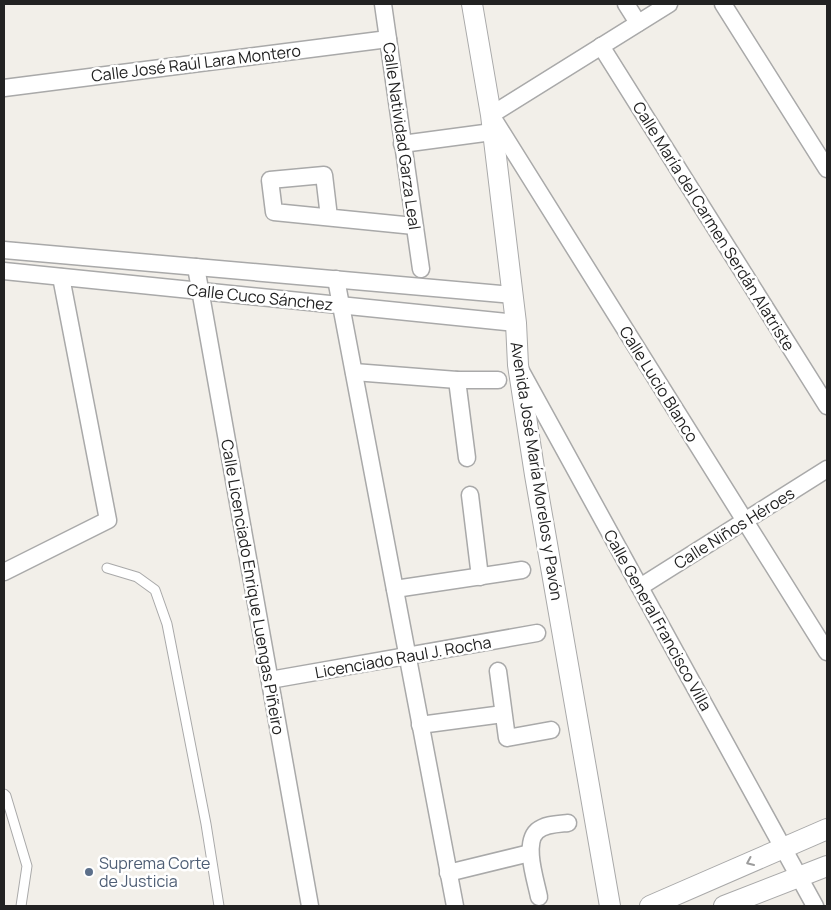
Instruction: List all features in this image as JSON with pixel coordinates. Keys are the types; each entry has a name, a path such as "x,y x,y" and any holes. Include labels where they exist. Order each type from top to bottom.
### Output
{"street":[{"name":"Calle Natividad Garza Leal","path":"383,4 421,269"},
{"name":"Avenida José María Morelos y Pavón","path":"472,4 491,124 516,322 518,365 536,484 610,906"},
{"path":"626,4 638,23"},
{"path":"402,144 491,124 601,46 669,4"},
{"path":"723,4 827,169"},
{"name":"Calle José Raúl Lara Montero","path":"4,88 388,39"},
{"name":"Calle María del Carmen Serdán Alatriste","path":"601,46 827,406"},
{"name":"Calle Lucio Blanco","path":"491,124 827,652"},
{"path":"329,217 414,226"},
{"name":"Calle Cuco Sánchez","path":"4,250 512,295"},
{"name":"Calle Licenciado Enrique Luengas Piñeiro","path":"196,267 310,906"},
{"name":"Calle Cuco Sánchez","path":"4,271 516,322"},
{"path":"4,572 108,520 61,276"},
{"path":"336,279 454,906"},
{"name":"Calle General Francisco Villa","path":"518,365 815,906"},
{"path":"354,372 457,380 498,380"},
{"path":"457,380 466,458"},
{"name":"Calle Niños Héroes","path":"640,587 827,469"},
{"path":"470,495 480,577"},
{"path":"395,589 522,570"},
{"name":"Licenciado Raul J. Rocha","path":"270,680 537,633"},
{"path":"498,671 507,738 551,730"},
{"path":"420,725 503,714"},
{"path":"539,897 530,853 532,838 538,830 548,826 568,823"},
{"path":"650,906 827,828"},
{"path":"448,873 530,853"},
{"path":"724,906 827,866"}],"lane":[{"path":"107,568 137,577 155,590 167,624 206,824 219,906"},
{"path":"4,794 27,866 21,906"}],"place":[{"name":"Suprema Corte de Justicia","path":"89,872"}]}
